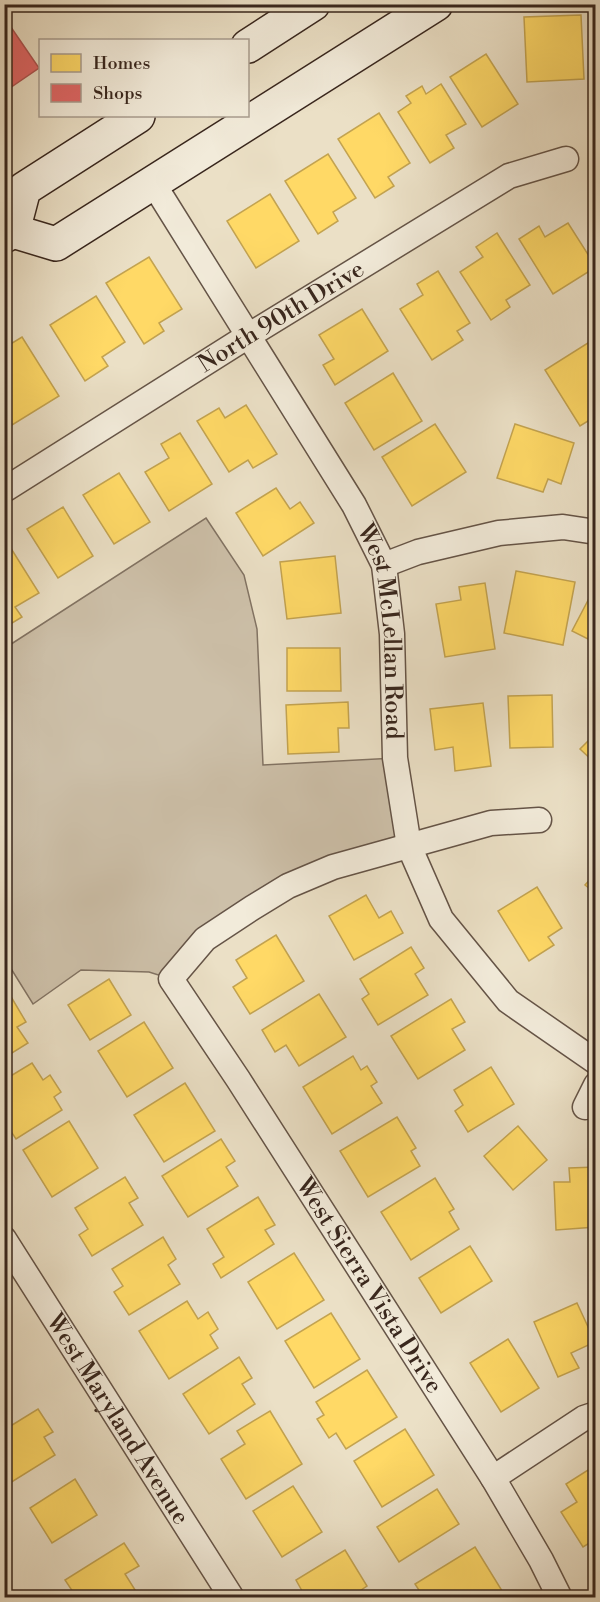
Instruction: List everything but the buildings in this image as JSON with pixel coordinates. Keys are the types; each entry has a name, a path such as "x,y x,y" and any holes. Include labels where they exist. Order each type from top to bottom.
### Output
{"main road":[{"path":"249,45 313,4"},
{"path":"136,117 24,189 9,234 56,244 436,4"}],"street":[{"name":"North 90th Drive","path":"4,490 248,336 509,176 566,159"},
{"name":"West McLellan Road","path":"153,183 354,505 384,565 392,634 394,758 409,846 441,919 508,1001 596,1062"},
{"path":"384,565 418,552 499,533 563,527 596,532"},
{"path":"409,846 491,823 539,820"},
{"name":"West Sierra Vista Drive","path":"409,846 333,867 288,886 205,939 171,979 238,1078 493,1478 541,1560 560,1598"},
{"path":"585,1107 596,1086"},
{"name":"West Maryland Avenue","path":"4,1239 232,1598"},
{"path":"493,1478 584,1418 596,1414"}],"shaded area":[{"path":"206,518 244,575 257,629 263,765 395,758 409,846 288,886 171,979 149,972 81,970 33,1004 5,959 5,648"}]}
